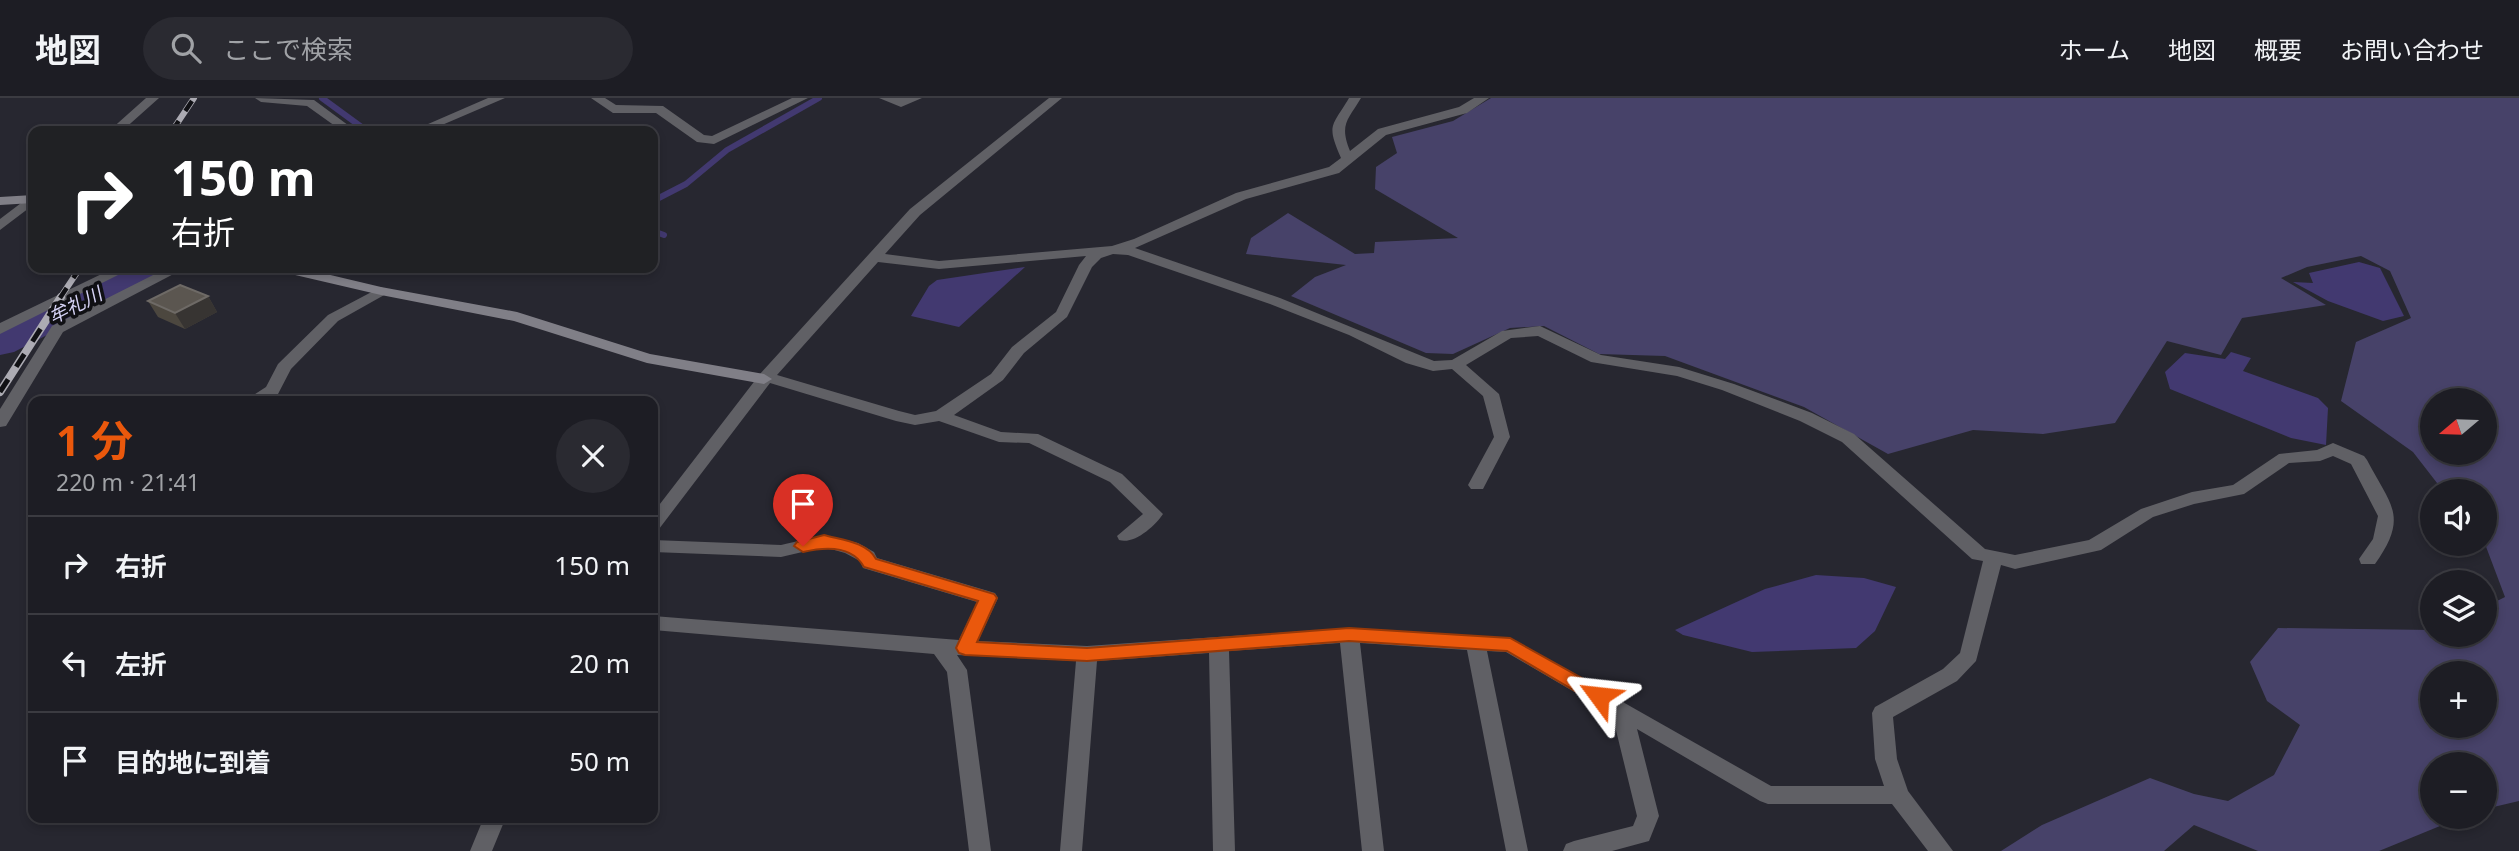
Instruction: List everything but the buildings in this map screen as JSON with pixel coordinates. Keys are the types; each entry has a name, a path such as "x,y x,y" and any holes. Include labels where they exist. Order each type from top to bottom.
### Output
{"street":[{"path":"121,126 153,98"},
{"path":"261,98 310,103 343,126"},
{"path":"430,126 499,98"},
{"path":"597,98 613,109 659,108 701,139 714,140 802,98"},
{"path":"885,98 901,103 916,98"},
{"path":"658,518 765,378 915,212 1056,98"},
{"path":"1347,158 1335,133 1337,123 1355,98"},
{"path":"304,273 517,317 647,358 765,378 915,420 940,416 998,377 1018,350 1062,314 1086,265 1097,256 1139,242 1241,196 1334,170 1382,132 1464,110 1483,98"},
{"path":"0,201 28,198"},
{"path":"0,226 28,202"},
{"path":"876,257 939,265 1111,250 1130,251 1275,301 1354,332 1412,360 1433,366 1456,364 1507,334 1540,331 1597,359 1679,372 1728,387 1806,417 1848,438 1979,554 2015,562 2094,545 2147,513 2192,498 2238,490 2285,458 2320,455 2333,449 2358,460 2387,516 2382,540 2368,559"},
{"path":"0,329 115,273"},
{"path":"0,422 57,329 168,273"},
{"path":"261,396 272,390 284,367 333,318 381,291"},
{"path":"1456,364 1491,394 1502,437 1477,485"},
{"path":"940,416 999,437 1032,438 1116,478 1154,514 1126,536"},
{"path":"658,546 781,551 824,541 851,548 867,557 870,563 988,598 965,648"},
{"path":"1942,851 1898,795 1886,759 1882,713 1950,675 1969,656 1993,559"},
{"path":"658,623 940,647 1087,654 1349,635 1510,645 1768,795 1898,795"},
{"path":"1349,635 1373,851"},
{"path":"1475,642 1517,851"},
{"path":"1219,643 1224,851"},
{"path":"940,647 957,670 980,851"},
{"path":"1071,851 1087,654"},
{"path":"1574,851 1641,834 1648,817 1621,709"},
{"path":"481,851 493,823"}],"shaded area":[{"path":"1491,98 2519,98 2519,801 2497,806 2497,752 2420,752 2420,829 2433,829 2379,851 2258,851 2194,825 2164,851 2001,851 2042,825 2150,778 2194,794 2228,801 2274,775 2300,725 2267,701 2250,662 2278,628 2420,630 2420,647 2497,647 2497,601 2505,597 2490,556 2497,556 2497,479 2434,479 2424,466 2497,466 2497,388 2420,388 2420,461 2413,452 2341,401 2356,342 2411,318 2390,271 2361,256 2307,267 2281,278 2326,305 2242,318 2221,355 2167,341 2115,423 2043,434 1973,430 1888,454 1804,407 1665,356 1599,354 1544,326 1510,328 1453,354 1426,353 1291,296 1315,277 1346,265 1246,254 1251,238 1288,213 1355,254 1374,253 1375,242 1458,238 1375,189 1376,167 1397,153 1392,137 1453,121"},
{"path":"2359,262 2380,268 2404,316 2383,321 2328,301 2293,282 2313,283 2309,273"},
{"path":"1025,267 959,327 911,316 929,286 937,280"},
{"path":"69,299 72,314 0,351 0,332"},
{"path":"2231,352 2251,358 2243,371 2318,398 2328,408 2326,445 2291,438 2170,389 2165,372 2185,353 2225,359"},
{"path":"1816,575 1864,578 1896,587 1875,631 1856,648 1752,652 1683,635 1675,630 1765,589"}],"waterway":[{"name":"牟礼川","path":"322,98 360,126"},
{"path":"658,198 686,184 727,150 819,98"},
{"path":"658,233 664,235"},
{"name":"牟礼川","path":"0,343 139,273"}],"railway":[{"path":"175,126 194,98"},
{"path":"60,298 77,273"},
{"path":"0,392 61,297"}],"route":[{"path":"803,546 824,541 851,548 867,557 870,563 988,598 965,648 1087,654 1349,635 1510,645 1599,696"}]}
